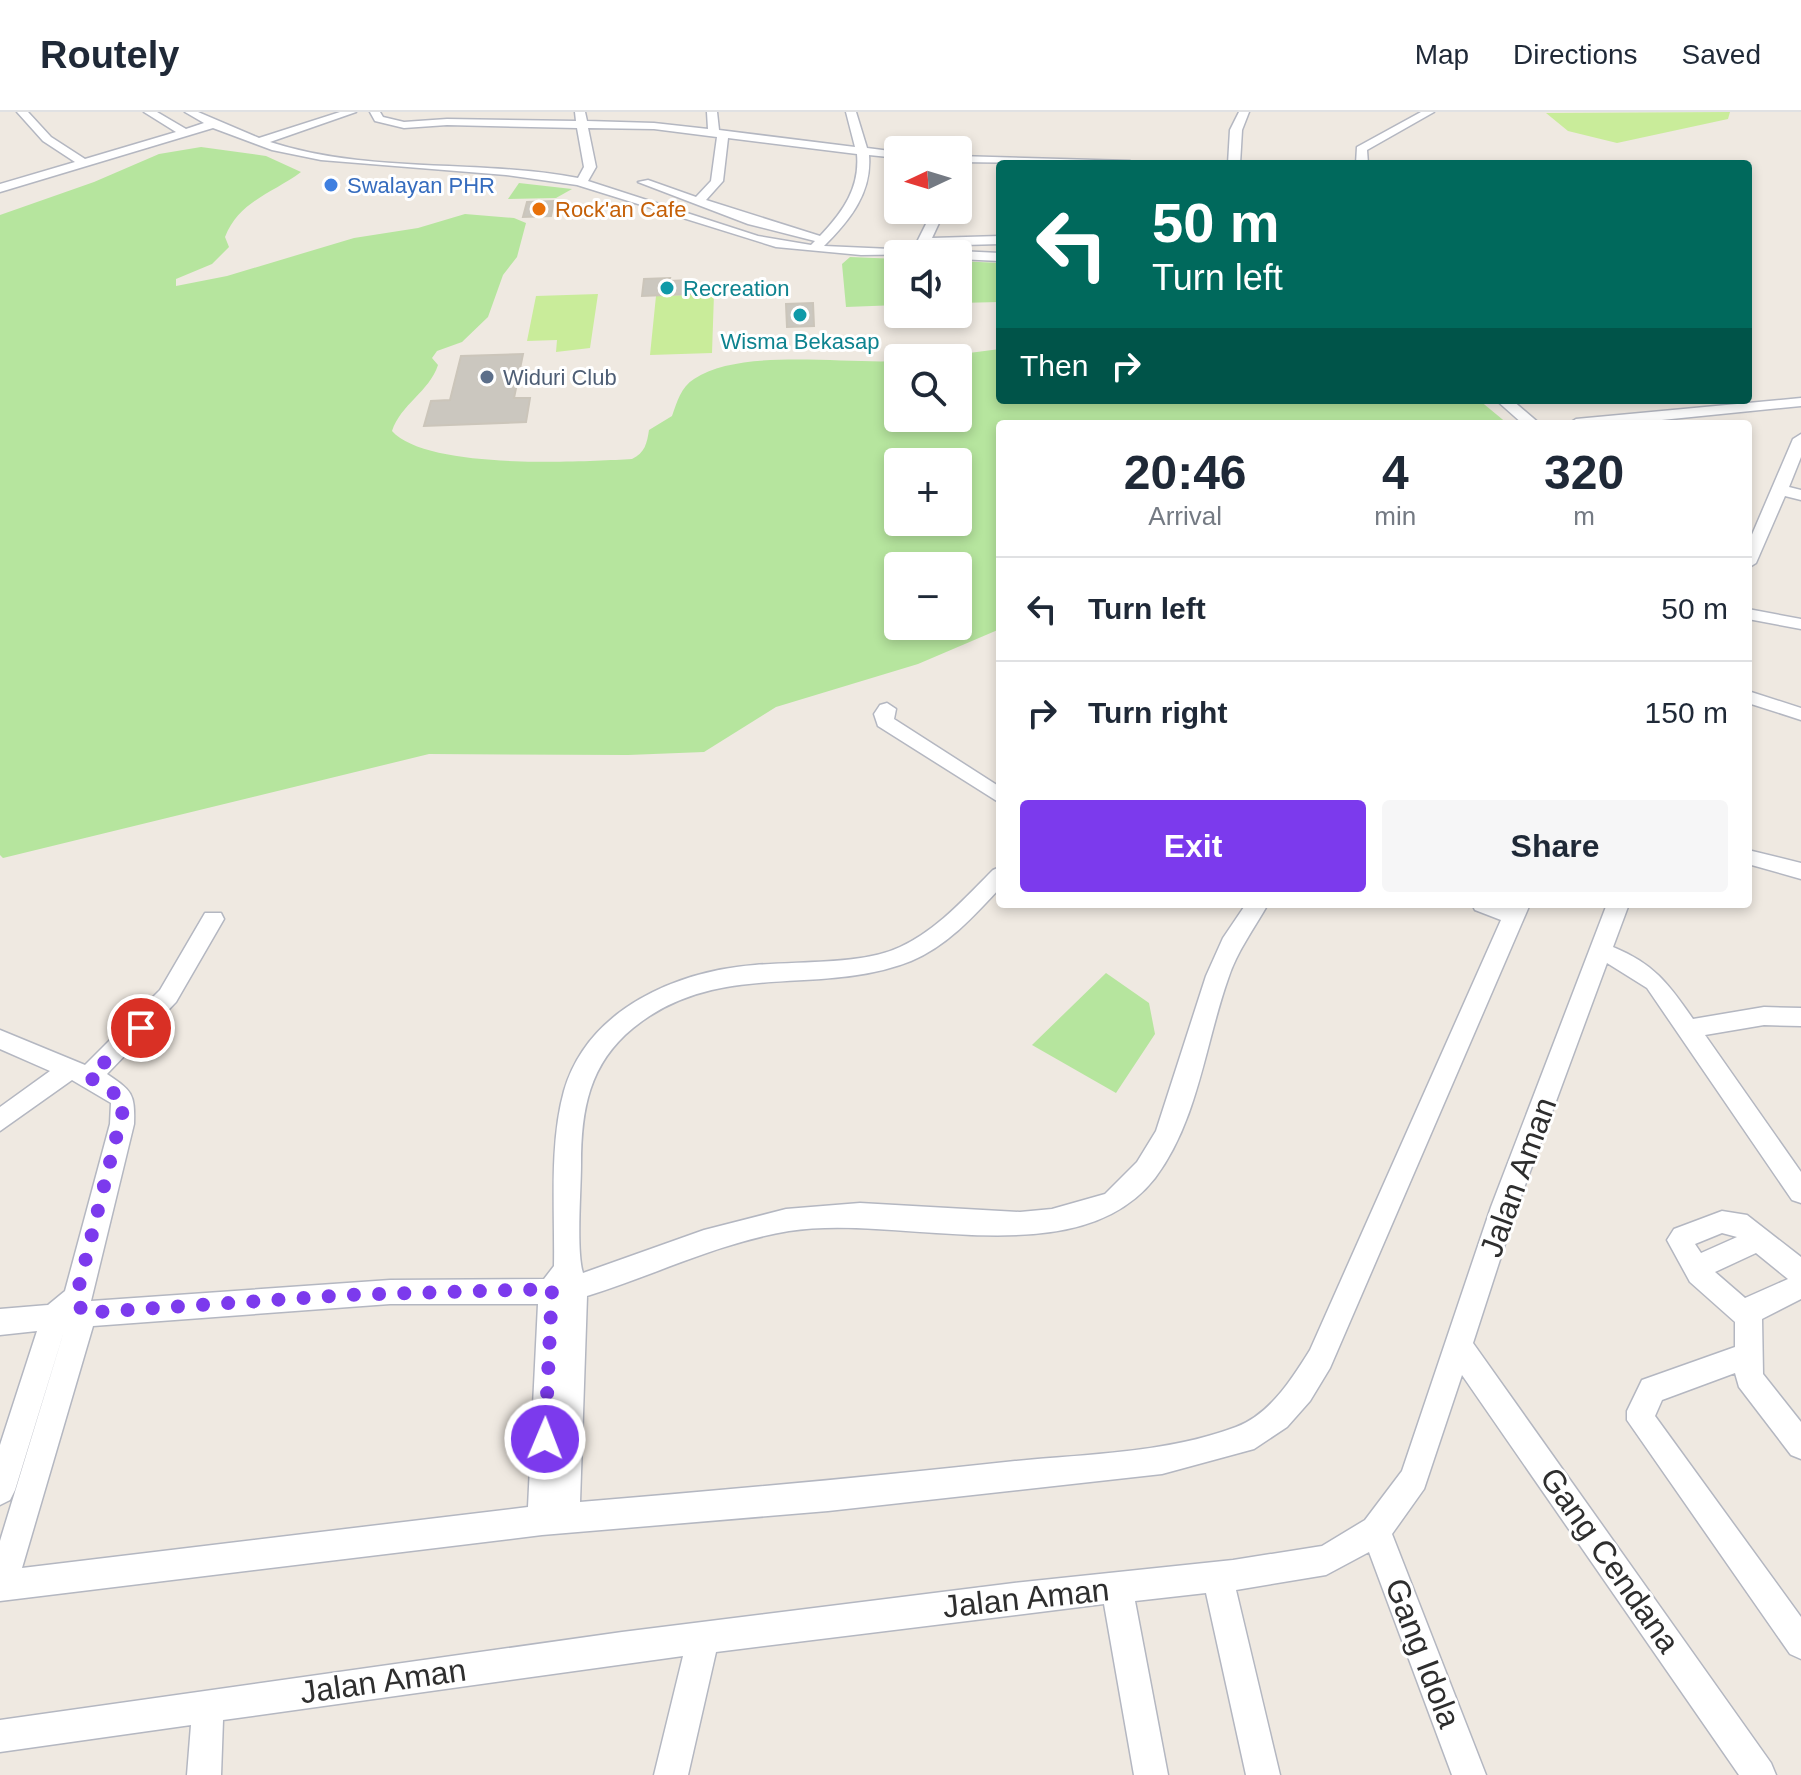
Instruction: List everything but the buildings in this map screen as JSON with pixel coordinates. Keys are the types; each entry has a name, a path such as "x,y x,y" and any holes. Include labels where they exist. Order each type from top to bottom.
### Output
{"street":[{"path":"22,112 47,139 84,163"},
{"path":"149,112 186,133"},
{"path":"190,112 259,142 334,159 533,175 581,183 751,238 814,249 884,252"},
{"path":"259,142 352,112 375,114 386,122 404,125 446,117 581,126 654,126 884,155"},
{"path":"580,112 590,167 581,183"},
{"path":"696,202 705,196 721,173 718,134 712,112"},
{"path":"814,249 854,202 863,153 851,112"},
{"path":"1234,160 1236,130 1244,112"},
{"path":"1362,160 1361,149 1429,112"},
{"path":"0,188 213,124"},
{"path":"972,161 996,162"},
{"path":"862,171 884,162"},
{"path":"644,182 752,221 824,239"},
{"path":"972,243 996,240"},
{"path":"972,256 996,257"},
{"path":"1617,420 1801,402"},
{"path":"1508,404 1527,420"},
{"path":"1752,553 1801,440"},
{"path":"1779,489 1801,495"},
{"path":"1752,615 1801,624"},
{"path":"1752,698 1801,714"},
{"path":"887,709 883,714 885,722 996,793"},
{"path":"1752,858 1801,871"},
{"path":"553,1519 575,1093 609,1036 658,996 701,980 875,963 906,954 938,937 996,879"},
{"path":"0,1322 71,1309 564,1281 762,1224 829,1215 887,1215 980,1226 1031,1224 1065,1219 1114,1203 1142,1178 1165,1140 1218,969 1238,927 1254,908"},
{"name":"Jalan Aman","path":"0,1736 208,1708 320,1688 1326,1560 1376,1531 1414,1479 1504,1207 1616,908"},
{"path":"0,1039 79,1073 123,1099 123,1110 1,1586 553,1519 828,1496 1162,1460 1244,1439 1277,1417 1300,1391 1320,1359 1517,910"},
{"path":"0,1121 79,1073 168,996 213,919"},
{"path":"1600,951 1641,970 1655,982 1801,1192"},
{"path":"1688,1029 1764,1016 1801,1017"},
{"path":"1748,1316 1721,1297 1696,1268 1682,1245 1683,1237 1730,1222 1738,1223 1801,1273"},
{"path":"1801,1286 1754,1307 1748,1316 1749,1378 1801,1445"},
{"path":"0,1490 71,1309"},
{"name":"Gang Cendana","path":"1459,1347 1759,1775"},
{"path":"1750,1355 1652,1390 1641,1411 1641,1420 1801,1643"},
{"name":"Gang Idola","path":"1376,1531 1469,1775"},
{"path":"1218,1576 1263,1775"},
{"path":"1117,1588 1151,1775"},
{"path":"671,1775 703,1638"},
{"path":"204,1775 208,1708"}],"green space":[{"path":"1730,112 1728,119 1617,143 1568,131 1546,113"},
{"path":"201,147 266,156 301,172 248,206 225,237 229,247 212,264 176,279 176,286 227,276 354,238 418,228 465,214 514,218 526,223 517,257 503,275 488,317 462,342 437,351 432,358 438,365 434,374 402,413 392,431 410,444 469,458 542,462 632,459 645,447 649,430 672,416 680,395 694,379 714,369 764,360 884,361 884,432 972,432 972,353 996,350 996,404 1484,404 1503,420 996,420 996,631 918,664 776,707 704,752 628,755 429,754 3,858 0,855 0,215 94,182 159,154"},
{"path":"519,183 572,189 556,198 508,199"},
{"path":"850,257 884,258 884,306 846,307 842,264"},
{"path":"972,262 996,263 996,302 972,303"},
{"path":"598,294 590,348 556,352 557,340 527,341 536,296"},
{"path":"714,294 712,353 650,355 656,296"},
{"path":"1106,973 1149,1003 1155,1034 1116,1093 1032,1045"}],"place":[{"name":"Swalayan PHR","path":"331,185"},
{"name":"Rock'an Cafe","path":"539,209"},
{"name":"Recreation","path":"667,288"},
{"name":"Wisma Bekasap","path":"800,315"},
{"name":"Widuri Club","path":"487,377"}],"route":[{"path":"141,1028 89,1077 123,1099 123,1110 122,1124 76,1298 83,1313 395,1292 552,1289 545,1439"}]}
